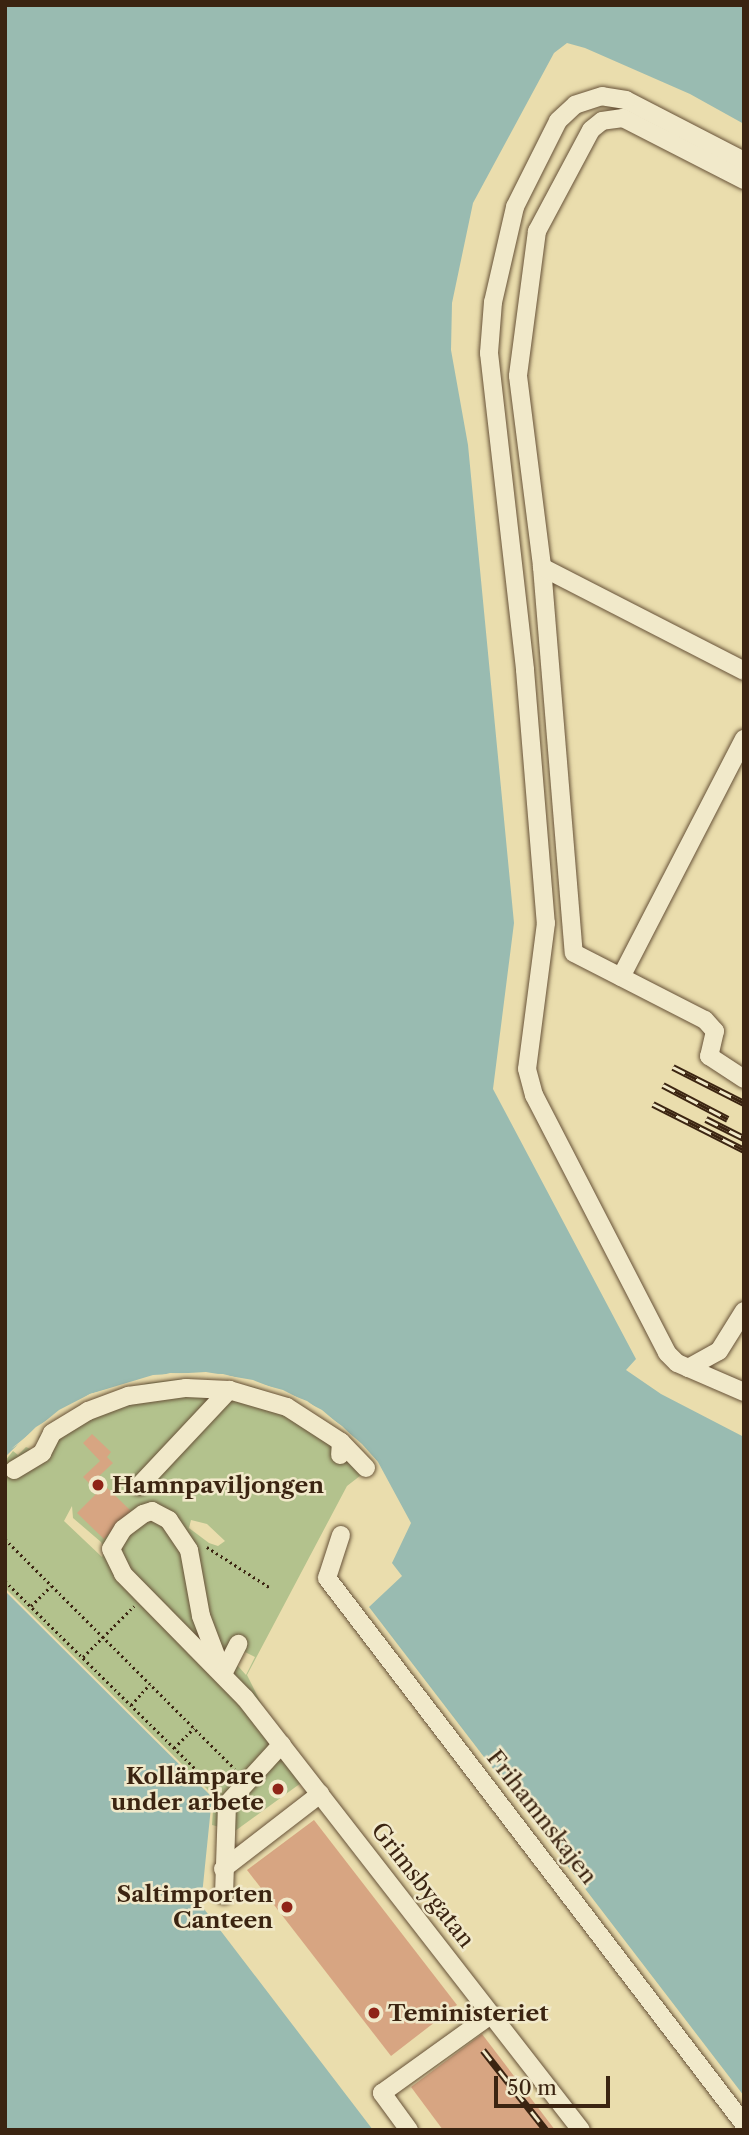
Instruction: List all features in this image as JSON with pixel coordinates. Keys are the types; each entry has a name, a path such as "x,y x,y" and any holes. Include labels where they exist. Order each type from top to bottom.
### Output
{"street":[{"path":"744,161 626,100 602,96 575,105 558,121 515,207 493,302 489,353 524,670 546,923 527,1069 534,1096 667,1353 688,1368 744,1392"},
{"path":"744,180 623,118 602,121 591,130 537,231 518,376 542,567 574,953 705,1020 715,1031 709,1056 744,1079"},
{"path":"542,567 744,671"},
{"path":"621,977 744,739"},
{"path":"688,1368 719,1351 744,1311"},
{"path":"14,1470 42,1453 47,1439 62,1426 109,1403 160,1389 229,1390 287,1407 366,1468"},
{"path":"138,1486 229,1390"},
{"name":"Grimsbygatan","path":"223,1674 201,1616 189,1550 169,1520 152,1511 123,1529 111,1549 123,1574 223,1674 282,1744 580,2130"},
{"name":"Frihamnskajen","path":"341,1535 327,1578 744,2124"},
{"path":"223,1674 238,1644"},
{"path":"224,1895 227,1804 282,1744"},
{"path":"223,1869 320,1794"},
{"path":"409,2130 382,2094 492,2014"}],"path":[{"path":"5,1539 247,1781"},
{"path":"5,1581 131,1704 227,1804"},
{"path":"31,1606 51,1586"},
{"path":"83,1657 144,1597"},
{"path":"131,1704 150,1685"},
{"path":"174,1748 194,1728"}],"green space":[{"path":"180,1379 250,1386 294,1401 348,1437 374,1465 347,1486 247,1675 301,1783 235,1831 212,1825 214,1796 5,1588 5,1461 13,1451 18,1455 26,1447 35,1451 39,1436 85,1404 147,1383","holes":["72,1506 73,1518 101,1542 105,1550 102,1557 64,1521","191,1520 207,1524 225,1541 218,1546 209,1543 189,1528","243,1651 255,1657 246,1675 237,1665"]}],"water":[{"path":"5,5 744,5 744,124 690,94 585,48 567,43 554,53 473,203 452,303 451,350 468,445 514,923 493,1089 636,1359 626,1370 661,1394 744,1437 744,2096 369,1607 402,1576 392,1563 411,1523 378,1462 362,1444 322,1410 283,1390 223,1374 170,1373 90,1394 36,1427 5,1457"},
{"path":"5,1591 212,1797 201,1905 373,2130 5,2130"}],"pier":[{"path":"206,1372 253,1380 307,1401 342,1426 378,1462 305,1404 253,1384 206,1376 153,1379 91,1397 11,1449 59,1410 90,1394 153,1375"}],"building":[{"name":"Hamnpaviljongen","path":"92,1434 111,1452 107,1457 113,1463 97,1478 131,1511 104,1539 77,1513 98,1492 83,1477 100,1461 83,1443"},
{"path":"314,1820 457,2005 391,2056 247,1870"},
{"path":"482,2034 555,2130 443,2130 411,2087"}],"railway":[{"path":"673,1067 744,1103"},
{"path":"663,1085 728,1119"},
{"path":"653,1104 744,1150"},
{"path":"706,1119 744,1138"},
{"path":"483,2050 546,2130"}],"place":[{"name":"Hamnpaviljongen","path":"98,1485"},
{"name":"Kollämpare under arbete","path":"278,1789"},
{"name":"Saltimporten Canteen","path":"287,1907"},
{"name":"Teministeriet","path":"374,2013"}]}
